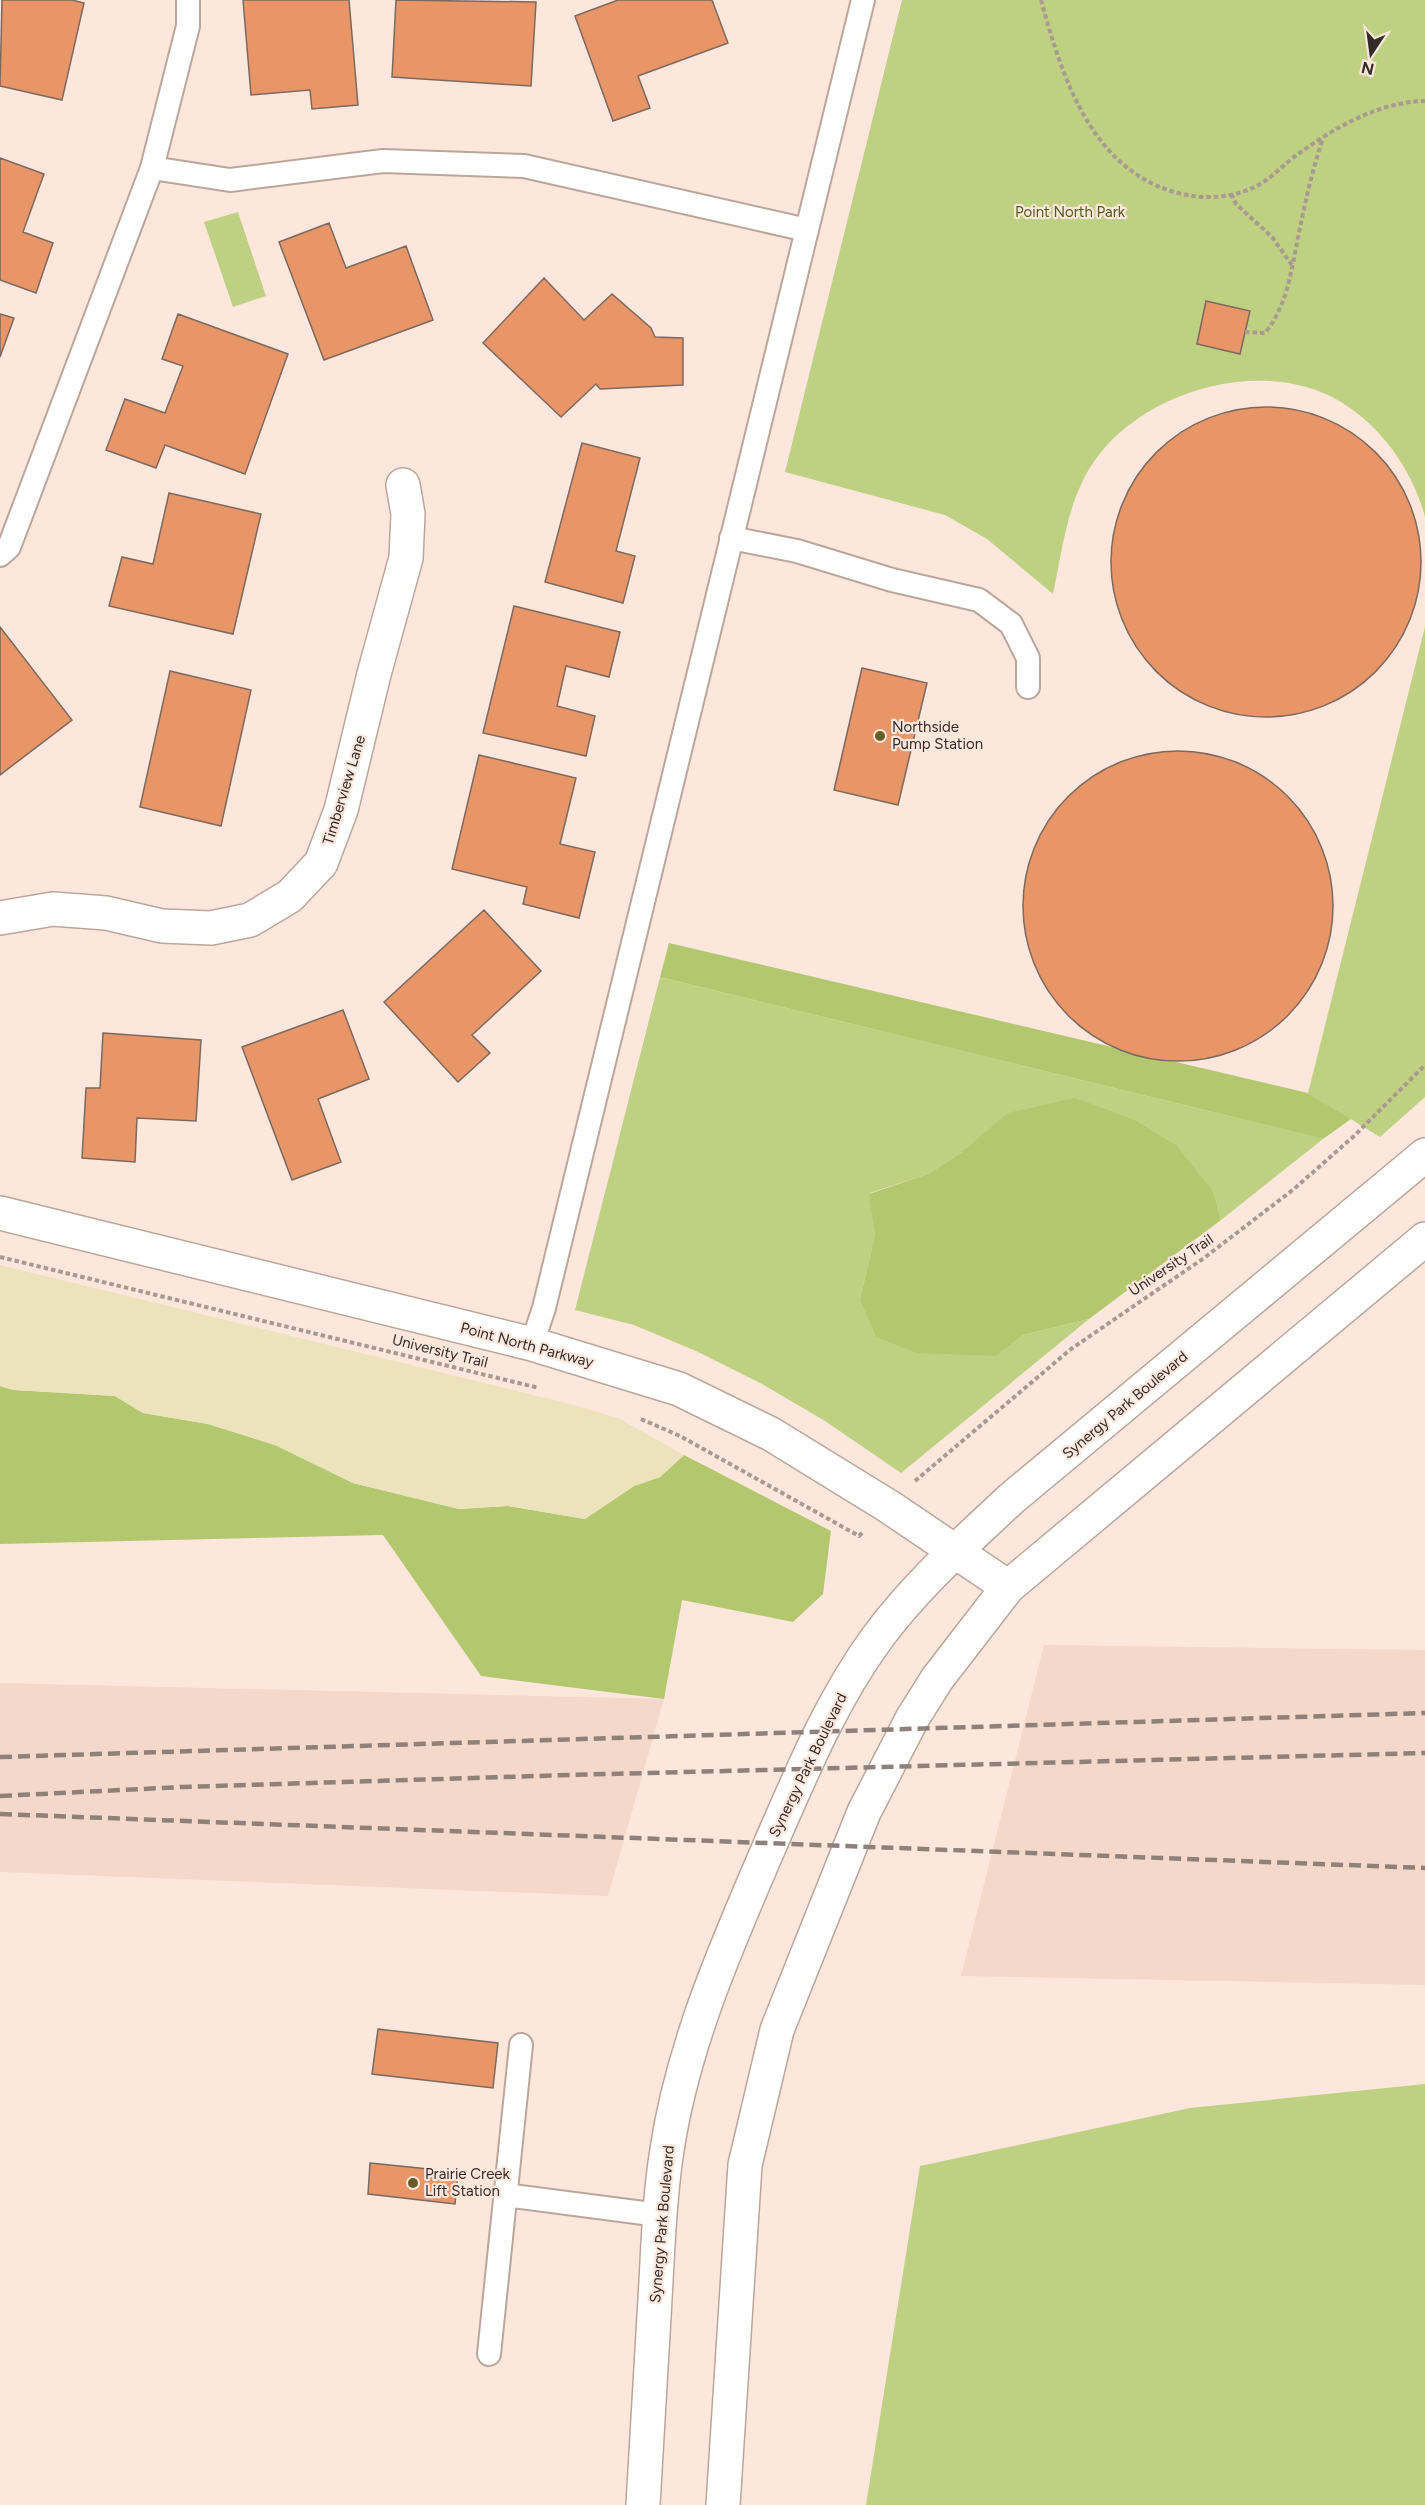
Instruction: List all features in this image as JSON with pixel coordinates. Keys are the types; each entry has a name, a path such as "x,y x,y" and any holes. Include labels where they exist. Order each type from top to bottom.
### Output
{"street":[{"name":"Timberview Lane","path":"0,918 53,909 106,913 162,926 211,928 250,920 290,896 321,863 341,810 374,674 406,558 408,514 403,485"},
{"name":"Synergy Park Boulevard","path":"644,2505 660,2216 667,2149 679,2091 710,1988 806,1763 838,1699 876,1639 919,1585 1012,1498 1425,1155"},
{"name":"Point North Parkway","path":"0,1213 532,1344 689,1394 771,1434 1008,1587"},
{"path":"723,2505 744,2165 777,2030 864,1812 912,1719 937,1679 1008,1587 1425,1239"}],"lane":[{"path":"0,555 9,547 152,168 188,26 188,0"},
{"path":"532,1344 544,1308 863,0"},
{"path":"152,168 230,180 383,161 524,166 807,230"},
{"path":"732,538 797,551 892,580 979,600 1011,624 1028,658 1028,687"},
{"path":"489,2354 521,2045"},
{"path":"505,2195 660,2216"}],"path":[{"path":"1041,0 1061,63 1085,117 1100,141 1121,164 1155,186 1173,193 1194,197 1231,194 1260,184 1323,137 1378,109 1425,100"},
{"path":"1245,332 1265,333 1273,323 1287,288 1309,183 1323,137"},
{"path":"1231,194 1236,204 1272,237 1292,266"},
{"name":"University Trail","path":"921,1475 1071,1349 1204,1258 1294,1189 1354,1136 1425,1065"},
{"name":"University Trail","path":"0,1257 541,1388"},
{"path":"637,1417 680,1436 850,1530"}],"shaded area":[{"path":"1044,1645 1425,1650 1425,1985 961,1976"},
{"path":"0,1683 664,1699 608,1896 0,1872"}],"green space":[{"name":"Point North Park","path":"902,0 1425,0 1425,517 1413,483 1404,467 1370,424 1341,402 1311,388 1278,382 1244,381 1210,387 1177,397 1147,413 1120,433 1098,456 1080,487 1068,522 1053,594 987,539 945,515 785,472"},
{"path":"238,212 266,296 233,307 204,222"},
{"path":"1425,627 1425,1097 1380,1137 1308,1093"},
{"path":"669,943 1308,1093 1351,1119 1323,1139 660,977"},
{"path":"660,977 1323,1139 1221,1220 1214,1193 962,1152 928,1174 870,1193 875,1235 860,1299 997,1356 1023,1335 1089,1319 901,1473 825,1421 762,1384 696,1351 634,1325 575,1310"},
{"path":"1075,1098 1134,1120 1176,1145 1214,1193 1221,1220 1089,1319 1023,1335 997,1356 917,1353 876,1337 860,1299 875,1235 869,1194 928,1174 962,1152 1008,1113"},
{"path":"0,1386 14,1390 115,1396 143,1413 208,1424 275,1445 353,1483 459,1509 508,1506 585,1519 634,1486 660,1477 684,1455 831,1531 823,1594 793,1622 682,1600 664,1699 481,1676 383,1535 0,1544"},
{"path":"1425,2084 1425,2505 866,2505 920,2166 1190,2108"}],"sand":[{"path":"0,1265 575,1405 620,1419 684,1455 660,1477 634,1486 585,1519 508,1506 459,1509 353,1483 275,1445 208,1424 143,1413 115,1396 14,1390 0,1386"}],"building":[{"path":"2,0 72,0 84,3 62,100 0,86"},
{"path":"243,0 349,0 358,105 312,109 310,90 251,95"},
{"path":"396,0 536,2 531,86 392,77"},
{"path":"618,0 712,0 728,43 638,76 650,108 613,121 575,16"},
{"path":"0,158 44,174 23,232 53,243 36,293 0,280"},
{"path":"329,223 346,268 406,246 433,320 324,360 279,242"},
{"path":"544,278 584,320 612,294 651,328 655,337 683,338 683,385 600,389 596,384 561,417 483,343"},
{"path":"1206,301 1250,311 1240,354 1197,344"},
{"path":"0,314 14,318 0,357"},
{"path":"178,314 288,354 245,474 165,445 156,468 106,450 125,399 165,413 183,366 162,359"},
{"path":"1266,407 1296,410 1325,419 1352,433 1386,464 1402,489 1414,517 1421,562 1418,592 1409,621 1395,648 1364,682 1339,698 1311,710 1266,717 1236,714 1207,705 1180,691 1146,660 1130,635 1118,607 1111,562 1114,532 1123,503 1137,476 1168,442 1193,426 1221,414"},
{"path":"582,443 640,458 616,551 635,556 623,603 545,582"},
{"path":"169,493 261,514 233,634 109,606 122,557 153,564"},
{"path":"514,606 620,632 609,677 566,666 557,706 595,716 586,756 483,733"},
{"path":"0,627 72,720 0,775"},
{"name":"Northside Pump Station","path":"862,668 927,683 898,805 834,790"},
{"path":"170,671 251,690 221,826 140,807"},
{"path":"1163,751 1193,751 1223,757 1251,769 1277,786 1298,807 1315,833 1327,861 1333,891 1333,921 1327,951 1315,979 1288,1016 1251,1043 1223,1055 1193,1061 1163,1061 1133,1055 1105,1043 1079,1026 1058,1005 1041,979 1029,951 1023,921 1023,891 1029,861 1041,833 1058,807 1079,786 1105,769 1133,757"},
{"path":"479,755 576,778 560,844 595,852 579,918 523,904 527,887 452,869"},
{"path":"484,910 541,971 472,1035 490,1053 458,1082 384,1002"},
{"path":"343,1010 369,1079 318,1099 341,1162 292,1180 242,1047"},
{"path":"103,1033 201,1040 196,1121 137,1118 135,1162 82,1158 86,1088 100,1088"},
{"path":"378,2029 498,2043 493,2088 372,2074"},
{"name":"Prairie Creek Lift Station","path":"370,2163 458,2172 455,2204 368,2194"}],"railway":[{"path":"0,1757 1425,1713"},
{"path":"0,1796 182,1787 569,1775 1425,1753"},
{"path":"0,1814 1425,1868"}],"place":[{"name":"Northside Pump Station","path":"880,736"},
{"name":"Prairie Creek Lift Station","path":"413,2183"}]}
